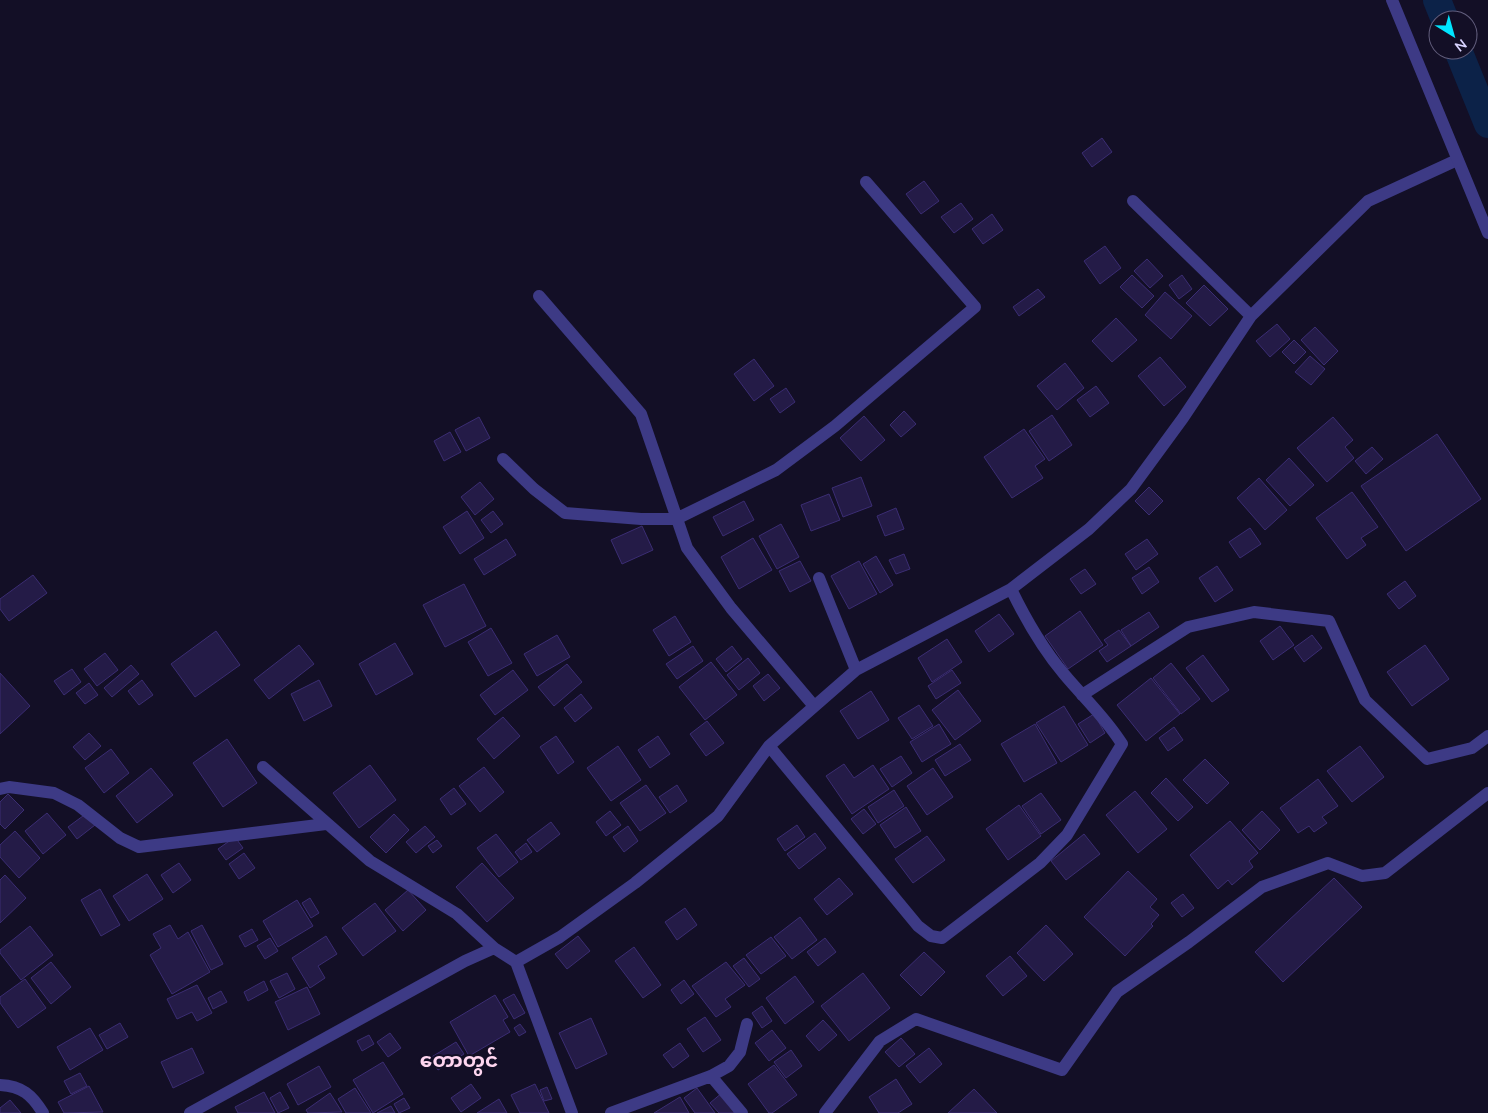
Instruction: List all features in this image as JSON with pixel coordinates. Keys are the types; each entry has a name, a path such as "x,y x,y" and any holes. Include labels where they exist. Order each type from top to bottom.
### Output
{"street":[{"path":"1392,0 1488,233"},
{"path":"516,962 560,937 635,883 718,816 769,746 856,670 1011,589 1089,529 1131,489 1188,410 1251,316 1368,201 1457,160"},
{"path":"503,459 534,489 565,513 641,519 676,519 776,470 835,426 975,307 866,182"},
{"path":"1133,201 1251,316"},
{"path":"539,296 641,414 687,548 730,608 814,706"},
{"path":"819,578 856,670"},
{"path":"769,746 918,926 931,936 942,938 1040,862 1067,835 1122,744 1114,730 1063,673 1029,626 1011,589"},
{"path":"1082,695 1188,627 1254,612 1329,621 1365,700 1427,759 1472,748 1488,736"},
{"path":"263,767 370,861 457,914 494,948 516,962 572,1113"},
{"path":"0,789 9,787 54,793 78,806 120,838 140,847 326,824"},
{"path":"825,1113 880,1041 916,1019 1062,1070 1117,992 1190,942 1262,887 1328,863 1362,876 1385,873 1488,793"},
{"path":"190,1113 465,960 494,948"},
{"path":"611,1113 712,1076 729,1066 740,1052 747,1024"},
{"path":"712,1076 742,1113"},
{"path":"0,1085 20,1088 33,1097 43,1113"}],"building":[{"path":"1102,138 1112,152 1092,167 1082,153"},
{"path":"924,181 939,201 921,214 906,194"},
{"path":"961,203 973,219 954,233 941,217"},
{"path":"992,214 1003,230 983,244 972,229"},
{"path":"1105,246 1121,268 1100,284 1084,261"},
{"path":"1147,259 1163,276 1150,288 1134,271"},
{"path":"1132,275 1154,296 1142,308 1120,287"},
{"path":"1182,275 1192,289 1179,299 1169,285"},
{"path":"1204,285 1228,309 1210,326 1186,303"},
{"path":"1038,289 1045,297 1019,316 1013,307"},
{"path":"1165,292 1192,316 1171,339 1145,315"},
{"path":"1116,318 1137,340 1112,362 1092,341"},
{"path":"1277,324 1290,339 1270,357 1256,341"},
{"path":"1315,327 1338,351 1324,365 1301,340"},
{"path":"1294,340 1306,352 1294,364 1282,352"},
{"path":"1310,356 1325,369 1311,385 1295,372"},
{"path":"1160,357 1186,387 1164,406 1138,376"},
{"path":"754,359 774,386 754,401 734,374"},
{"path":"1065,363 1084,388 1057,410 1037,386"},
{"path":"1096,386 1109,403 1090,417 1077,400"},
{"path":"786,388 795,402 780,413 770,399"},
{"path":"904,411 916,424 901,437 890,425"},
{"path":"1052,415 1072,445 1049,461 1029,431"},
{"path":"864,416 885,440 861,461 840,438"},
{"path":"479,417 490,438 466,451 455,430"},
{"path":"1333,417 1353,440 1345,447 1354,458 1327,482 1297,448"},
{"path":"1024,429 1045,459 1035,466 1043,478 1012,498 984,457"},
{"path":"450,432 461,452 444,461 434,441"},
{"path":"1437,434 1481,499 1406,551 1361,486"},
{"path":"1372,447 1383,459 1366,474 1355,461"},
{"path":"1289,458 1314,485 1290,506 1266,480"},
{"path":"861,477 872,506 843,517 832,488"},
{"path":"1259,478 1287,510 1265,530 1237,498"},
{"path":"480,482 494,499 475,515 461,497"},
{"path":"1149,487 1163,501 1149,515 1135,501"},
{"path":"1352,492 1378,527 1361,538 1366,545 1347,559 1316,518"},
{"path":"829,494 840,520 811,531 801,505"},
{"path":"744,501 754,520 723,536 713,517"},
{"path":"896,508 904,529 885,536 877,516"},
{"path":"467,511 484,538 460,554 443,527"},
{"path":"493,511 503,524 491,533 481,520"},
{"path":"781,524 799,557 777,569 759,536"},
{"path":"642,526 653,550 622,564 611,540"},
{"path":"1250,528 1261,544 1240,558 1229,542"},
{"path":"753,538 772,570 739,589 721,557"},
{"path":"506,539 516,555 484,575 474,559"},
{"path":"1147,539 1158,554 1136,570 1125,554"},
{"path":"904,554 910,569 896,574 889,560"},
{"path":"876,556 893,585 880,593 863,564"},
{"path":"800,561 811,581 790,592 779,571"},
{"path":"859,561 877,594 849,609 831,576"},
{"path":"1217,566 1233,590 1215,602 1199,578"},
{"path":"1149,567 1159,582 1142,594 1132,578"},
{"path":"1085,569 1096,584 1081,594 1070,579"},
{"path":"33,575 47,593 9,621 0,609 0,599"},
{"path":"1405,581 1416,596 1399,609 1387,594"},
{"path":"464,584 486,626 445,647 423,605"},
{"path":"1080,611 1103,645 1068,669 1045,636"},
{"path":"1149,612 1159,627 1131,646 1121,630"},
{"path":"999,614 1014,634 989,652 975,631"},
{"path":"675,616 691,642 669,656 653,630"},
{"path":"1280,626 1294,645 1273,660 1260,641"},
{"path":"491,628 512,663 488,676 468,642"},
{"path":"1119,630 1131,646 1107,662 1099,651 1108,645 1104,640"},
{"path":"216,631 240,665 195,697 171,664"},
{"path":"557,635 570,657 537,676 524,654"},
{"path":"1312,635 1322,648 1304,662 1294,648"},
{"path":"947,639 962,662 932,682 918,658"},
{"path":"395,643 413,674 376,695 359,664"},
{"path":"299,645 314,664 269,699 254,680"},
{"path":"1425,645 1449,679 1412,706 1387,672"},
{"path":"693,646 703,661 677,679 666,664"},
{"path":"732,646 742,659 726,672 716,659"},
{"path":"105,653 118,670 97,686 84,669"},
{"path":"1203,655 1229,690 1212,702 1186,668"},
{"path":"748,658 760,673 739,690 727,675"},
{"path":"711,662 737,695 705,720 679,687"},
{"path":"1171,663 1200,699 1181,714 1153,678"},
{"path":"567,664 582,682 554,706 538,687"},
{"path":"131,665 139,674 112,697 104,688"},
{"path":"72,669 81,682 64,695 54,681"},
{"path":"513,670 528,690 495,715 480,695"},
{"path":"952,670 961,683 936,699 928,686"},
{"path":"0,673 30,706 0,734"},
{"path":"768,674 780,688 764,701 753,686"},
{"path":"1151,678 1180,714 1146,741 1117,705"},
{"path":"142,680 153,695 139,705 128,691"},
{"path":"319,680 332,706 304,721 291,694"},
{"path":"89,683 98,695 85,704 76,693"},
{"path":"958,690 981,721 955,740 932,710"},
{"path":"871,691 889,720 858,739 840,711"},
{"path":"581,694 592,708 575,722 564,708"},
{"path":"919,705 933,726 912,739 898,718"},
{"path":"1064,706 1088,745 1061,762 1036,723"},
{"path":"1094,714 1105,733 1090,743 1078,724"},
{"path":"503,717 520,736 494,759 477,739"},
{"path":"707,721 724,743 706,756 690,734"},
{"path":"939,724 951,744 922,762 910,742"},
{"path":"1035,724 1057,763 1024,782 1001,744"},
{"path":"1174,727 1183,740 1168,751 1159,738"},
{"path":"89,733 101,746 85,760 73,747"},
{"path":"556,736 574,762 558,774 540,747"},
{"path":"658,736 670,754 650,768 638,750"},
{"path":"227,739 257,783 223,807 193,763"},
{"path":"960,744 971,760 945,776 935,760"},
{"path":"618,746 641,780 611,801 587,768"},
{"path":"1360,746 1384,777 1352,802 1327,771"},
{"path":"111,749 129,773 104,793 85,768"},
{"path":"901,756 912,773 892,787 880,769"},
{"path":"1205,759 1229,783 1207,804 1183,780"},
{"path":"844,764 854,778 873,765 889,789 852,814 826,776"},
{"path":"370,765 396,800 359,828 333,793"},
{"path":"484,767 504,792 480,812 459,786"},
{"path":"151,768 173,795 137,823 116,796"},
{"path":"933,768 953,797 927,815 907,786"},
{"path":"1166,778 1193,807 1178,821 1151,793"},
{"path":"1318,779 1338,806 1322,817 1327,823 1314,832 1309,826 1298,833 1280,808"},
{"path":"646,785 666,813 640,831 620,803"},
{"path":"677,785 687,801 670,813 659,797"},
{"path":"454,788 466,804 451,815 440,799"},
{"path":"894,790 904,806 878,823 868,807"},
{"path":"1135,791 1167,829 1138,853 1106,815"},
{"path":"1041,793 1061,820 1041,834 1022,806"},
{"path":"8,794 24,810 5,829 0,824 0,802"},
{"path":"1019,805 1041,836 1008,860 986,829"},
{"path":"906,807 921,831 895,848 880,825"},
{"path":"864,809 876,824 863,834 851,819"},
{"path":"610,811 621,825 606,836 596,822"},
{"path":"1262,811 1280,830 1260,850 1242,830"},
{"path":"47,813 66,835 43,854 25,831"},
{"path":"87,813 95,825 77,839 68,827"},
{"path":"394,814 409,830 386,853 370,837"},
{"path":"1230,821 1258,853 1249,861 1253,867 1232,885 1228,880 1218,889 1190,855"},
{"path":"551,822 560,834 537,852 527,840"},
{"path":"797,825 805,837 785,851 777,839"},
{"path":"425,826 435,837 416,853 406,842"},
{"path":"628,826 638,841 624,852 613,837"},
{"path":"15,831 40,858 19,878 0,857 0,845"},
{"path":"815,833 826,848 799,869 787,854"},
{"path":"496,834 518,862 499,877 477,848"},
{"path":"1084,834 1100,854 1066,880 1051,861"},
{"path":"927,836 945,860 913,883 895,859"},
{"path":"235,837 243,848 226,860 218,849"},
{"path":"437,840 442,846 433,853 428,846"},
{"path":"526,843 532,852 521,860 515,852"},
{"path":"244,853 255,868 239,879 229,864"},
{"path":"179,863 191,880 173,893 161,875"},
{"path":"482,863 514,898 487,922 456,887"},
{"path":"1128,871 1157,899 1150,907 1159,915 1151,924 1153,926 1125,956 1084,917"},
{"path":"147,874 163,899 129,921 113,896"},
{"path":"5,875 26,898 0,923 0,880"},
{"path":"839,878 853,894 827,915 814,899"},
{"path":"1334,878 1362,907 1283,982 1255,952"},
{"path":"100,889 120,925 101,936 81,900"},
{"path":"408,890 426,910 403,931 385,910"},
{"path":"1183,894 1194,908 1182,917 1171,903"},
{"path":"310,898 319,913 311,918 302,903"},
{"path":"297,900 313,926 278,947 263,921"},
{"path":"375,903 396,931 363,956 342,928"},
{"path":"685,908 697,925 677,940 665,922"},
{"path":"800,917 817,940 792,959 774,937"},
{"path":"170,925 178,939 188,932 210,972 172,994 150,955 161,948 153,934"},
{"path":"202,925 223,964 211,970 191,931"},
{"path":"1046,925 1073,954 1044,981 1017,953"},
{"path":"30,926 53,955 21,980 0,953 0,950"},
{"path":"252,929 258,940 245,947 239,936"},
{"path":"326,936 337,954 318,966 325,978 310,988 292,958"},
{"path":"578,936 590,951 567,969 555,954"},
{"path":"771,937 786,956 761,974 746,955"},
{"path":"270,938 278,951 265,959 257,946"},
{"path":"825,938 836,952 818,966 807,952"},
{"path":"634,947 661,985 643,998 615,961"},
{"path":"924,952 945,972 921,996 900,975"},
{"path":"1010,956 1027,976 1003,996 986,976"},
{"path":"744,958 760,979 749,987 733,966"},
{"path":"51,962 71,987 51,1004 31,978"},
{"path":"726,962 745,985 725,999 731,1007 716,1017 692,986"},
{"path":"287,973 295,989 279,998 270,981"},
{"path":"863,973 890,1008 849,1041 821,1006"},
{"path":"795,976 814,1002 785,1024 766,998"},
{"path":"25,979 46,1008 18,1028 0,1003 0,997"},
{"path":"684,980 694,994 681,1004 671,990"},
{"path":"264,981 268,990 248,1001 244,992"},
{"path":"197,985 212,1013 197,1021 192,1012 177,1019 167,999"},
{"path":"307,987 320,1014 288,1030 275,1002"},
{"path":"221,991 227,1002 213,1009 208,998"},
{"path":"514,994 525,1013 514,1019 503,1000"},
{"path":"495,995 508,1017 503,1020 510,1032 469,1056 450,1022"},
{"path":"762,1006 772,1021 762,1028 752,1013"},
{"path":"705,1017 721,1040 703,1052 687,1029"},
{"path":"591,1018 607,1054 576,1069 559,1033"},
{"path":"823,1020 837,1035 819,1051 806,1036"},
{"path":"120,1023 128,1037 107,1049 99,1035"},
{"path":"520,1024 526,1032 519,1036 514,1028"},
{"path":"90,1028 103,1050 70,1070 57,1047"},
{"path":"772,1030 786,1048 769,1061 755,1043"},
{"path":"390,1033 401,1048 388,1057 377,1042"},
{"path":"369,1035 374,1044 362,1051 357,1041"},
{"path":"901,1038 915,1054 899,1067 885,1052"},
{"path":"456,1042 464,1054 438,1070 430,1058"},
{"path":"680,1043 689,1056 673,1068 663,1055"},
{"path":"192,1048 204,1073 173,1088 161,1062"},
{"path":"929,1048 942,1064 920,1083 906,1066"},
{"path":"791,1050 802,1066 786,1078 774,1062"},
{"path":"383,1062 403,1094 373,1113 353,1080"},
{"path":"774,1065 797,1095 772,1113 769,1113 748,1084"},
{"path":"319,1066 331,1087 298,1105 287,1084"},
{"path":"80,1073 87,1086 71,1094 64,1081"},
{"path":"896,1079 912,1104 898,1113 879,1113 869,1097"},
{"path":"471,1084 481,1098 461,1112 451,1098"},
{"path":"535,1084 549,1113 520,1113 511,1095"},
{"path":"89,1086 103,1112 64,1113 58,1102"},
{"path":"547,1087 552,1099 544,1101 540,1090"},
{"path":"355,1088 371,1113 346,1113 338,1099"},
{"path":"697,1088 715,1113 695,1113 684,1098"},
{"path":"974,1089 997,1113 948,1113"},
{"path":"264,1092 275,1113 238,1113 235,1107"},
{"path":"280,1092 289,1108 278,1113 270,1098"},
{"path":"723,1092 737,1110 733,1113 719,1113 710,1103"},
{"path":"330,1093 342,1112 308,1113 306,1110"},
{"path":"680,1097 689,1113 654,1113"},
{"path":"404,1098 410,1108 399,1113 394,1104"},
{"path":"499,1099 507,1113 477,1113"},
{"path":"10,1100 21,1113 0,1113 0,1108"},
{"path":"391,1106 395,1113 377,1113"}],"waterway":[{"path":"1437,0 1441,10"},
{"path":"1462,60 1488,124"}],"district":[{"name":"တောတွင်","path":"459,1059"}]}
